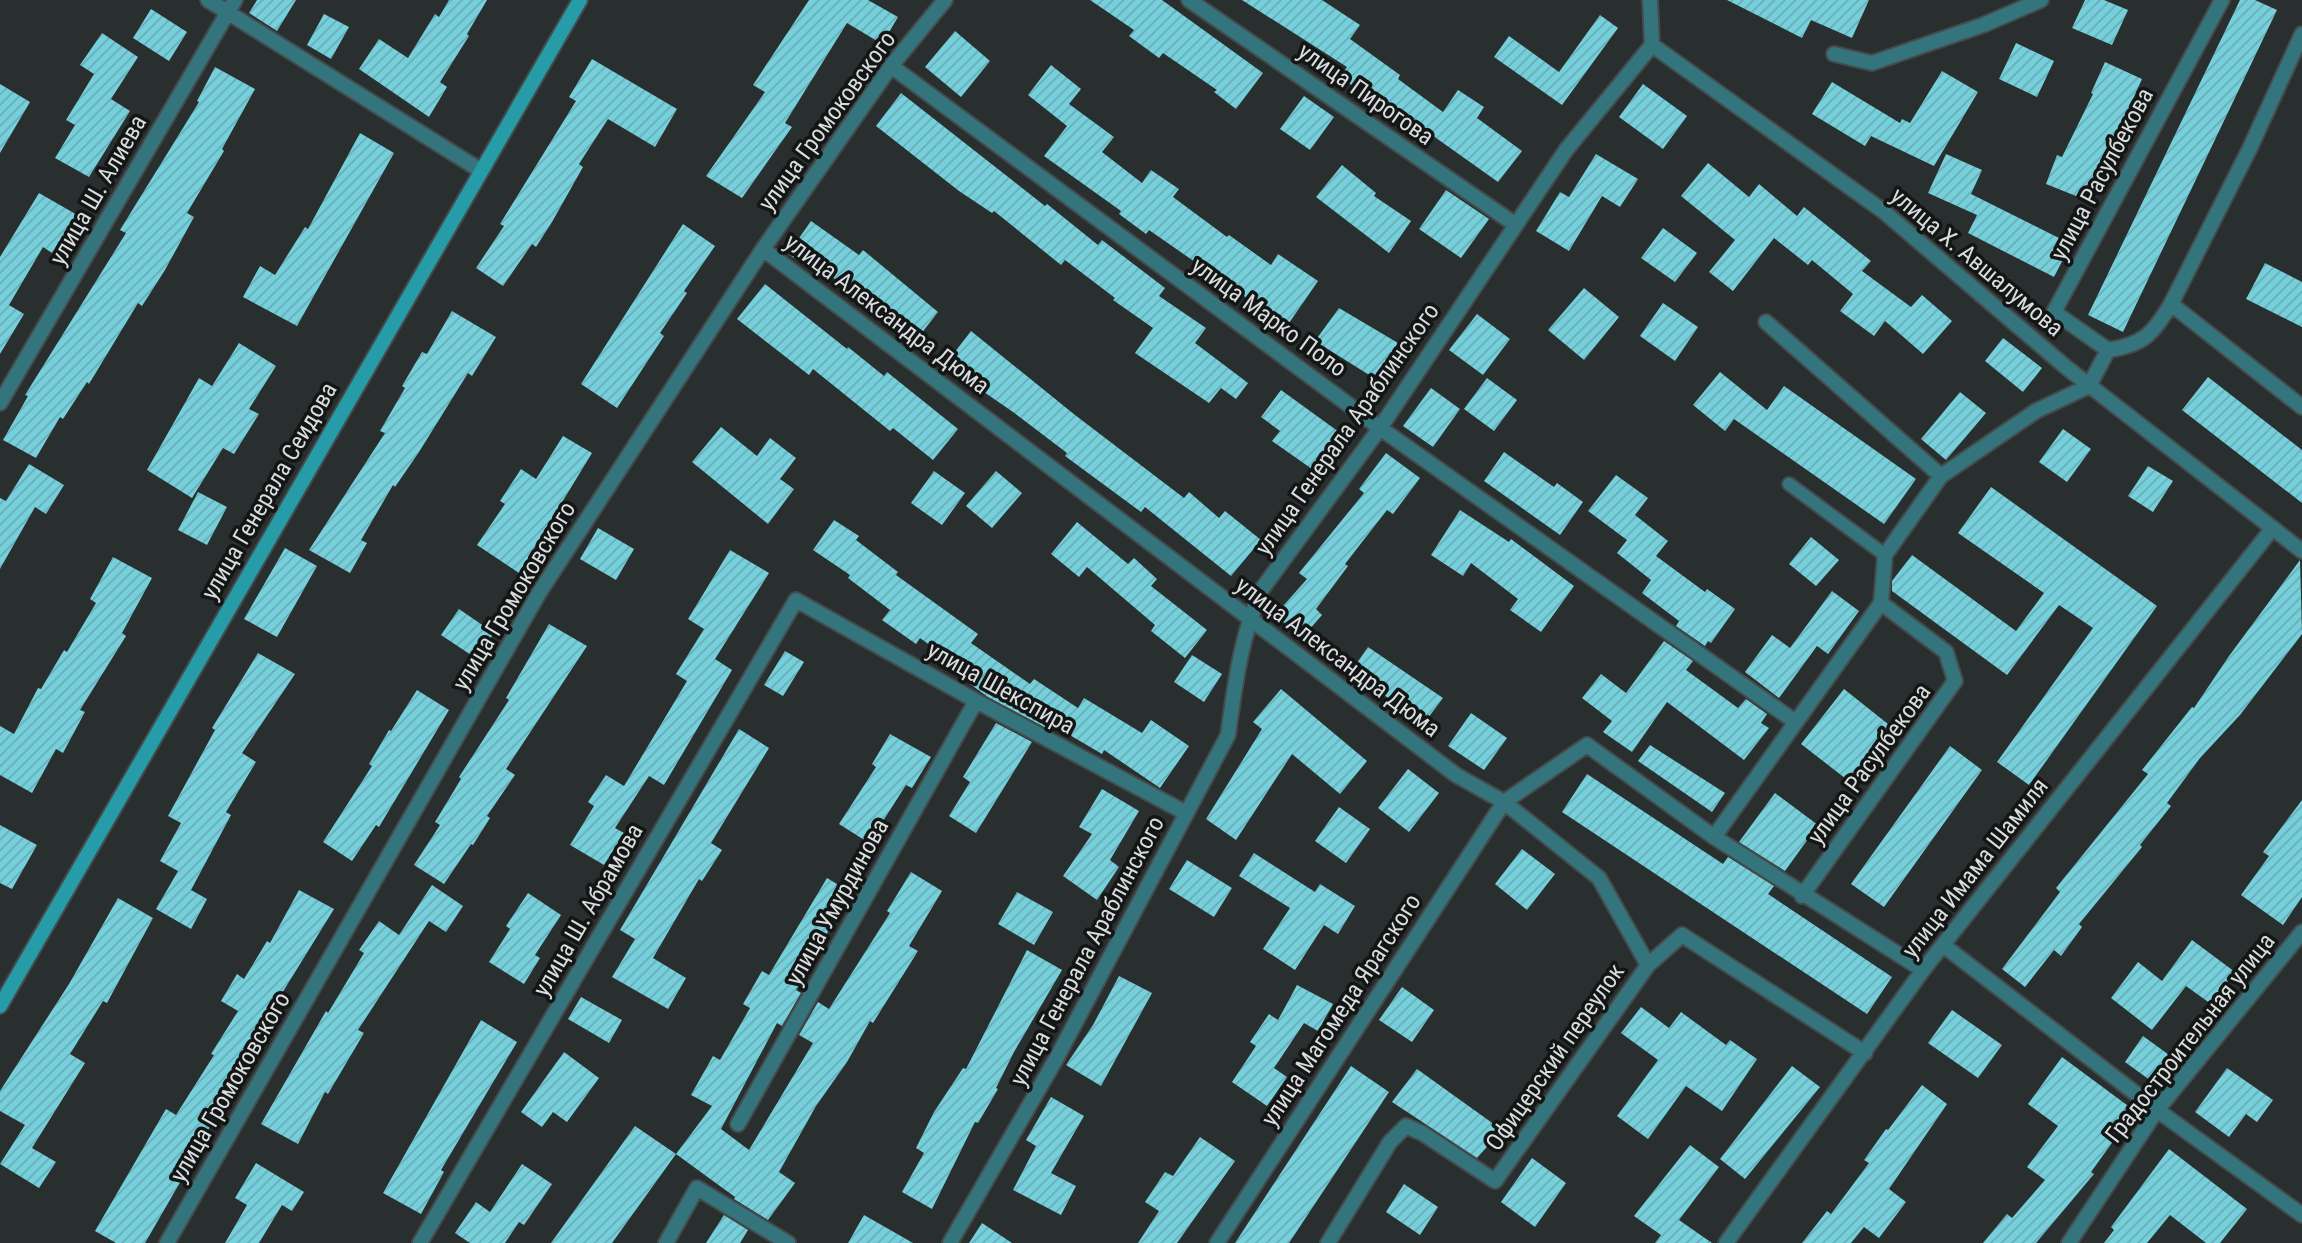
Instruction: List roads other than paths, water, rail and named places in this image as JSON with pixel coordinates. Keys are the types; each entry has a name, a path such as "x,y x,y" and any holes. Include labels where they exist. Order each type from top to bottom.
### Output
{"street":[{"path":"208,0 231,6 480,170"},
{"name":"улица Генерала Сеидова","path":"0,1006 580,0"},
{"name":"улица Громоковского","path":"167,1243 539,593 763,249 891,66 944,0"},
{"name":"улица Пирогова","path":"1189,0 1516,225"},
{"path":"1650,0 1652,45"},
{"path":"1834,54 1872,62 1983,25 2041,0"},
{"name":"улица Расулбекова","path":"2108,350 2054,312 2222,0"},
{"name":"улица Ш. Алиева","path":"0,403 231,6"},
{"path":"1714,837 1794,721 1881,603 1885,555 1941,476 2036,411 2089,386 2108,350 2133,346 2156,328 2171,304 2250,148 2302,34"},
{"name":"улица Генерала Араблинского","path":"950,1243 1056,1059 1228,735 1236,675 1248,619 1262,589 1380,428 1566,150 1652,45"},
{"name":"улица Х. Авшалумова","path":"1652,45 1883,211 2089,386 2302,551"},
{"name":"улица Марко Поло","path":"891,66 1380,428 1794,721"},
{"name":"улица Александра Дюма","path":"763,249 1248,619 1456,775 1504,802 1599,878 1648,965"},
{"path":"2171,304 2302,407"},
{"path":"1766,322 1941,476"},
{"name":"улица Имама Шамиля","path":"1726,1243 1865,1054 1923,970 2272,529"},
{"name":"улица Шекспира","path":"796,600 976,701 1186,813"},
{"name":"улица Ш. Абрамова","path":"420,1243 796,600"},
{"name":"улица Расулбекова","path":"1802,895 1955,681 1946,652 1881,603"},
{"name":"улица Умурдинова","path":"738,1124 976,701"},
{"path":"1504,802 1587,745 1714,837 1923,970"},
{"name":"улица Магомеда Ярагского","path":"1217,1243 1504,802"},
{"name":"Градостроительная улица","path":"2069,1243 2157,1110 2302,932"},
{"path":"1648,965 1682,934 1865,1054"},
{"path":"1943,945 2157,1110 2302,1215"},
{"name":"Офицерский переулок","path":"1328,1243 1390,1142 1406,1126 1422,1133 1495,1181 1648,965"},
{"path":"666,1243 697,1188 788,1243"}],"lane":[{"path":"1789,484 1885,555"}]}
